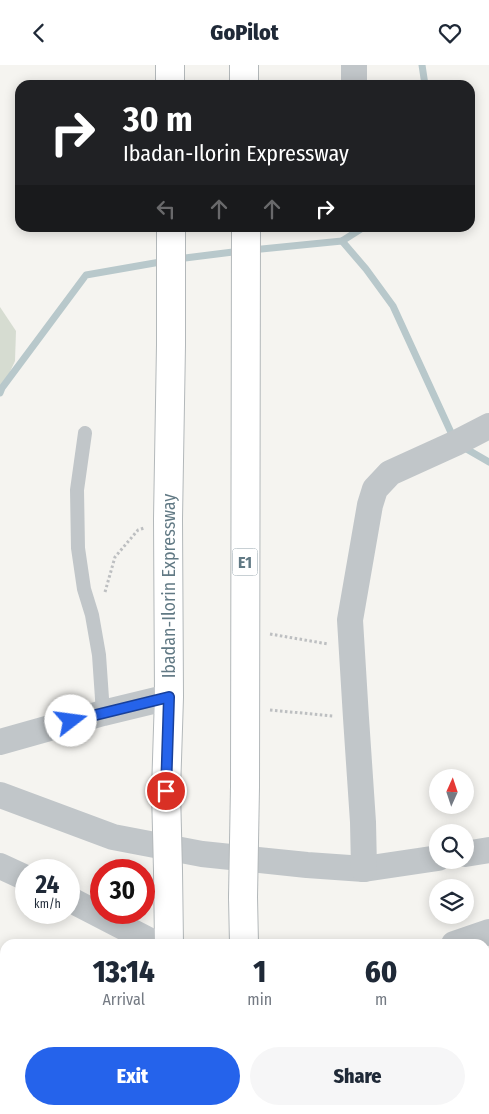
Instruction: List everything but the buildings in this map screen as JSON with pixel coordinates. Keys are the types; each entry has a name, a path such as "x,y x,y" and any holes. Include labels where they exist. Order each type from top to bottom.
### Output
{"highway":[{"path":"170,65 170,80"},
{"path":"244,65 244,80"},
{"name":"Ibadan-Ilorin Expressway","path":"169,939 166,791 169,697 168,519 171,232"},
{"name":"E1","path":"244,939 246,232"}],"street":[{"path":"354,65 354,80"},
{"path":"364,869 363,822 350,620 370,505 375,489 390,473 489,426"},
{"path":"0,742 103,713 169,697"},
{"path":"0,795 113,837 202,854 364,869 429,859"},
{"path":"474,852 489,850"},
{"path":"0,866 15,873"},
{"path":"80,905 146,939"},
{"path":"469,939 489,932"}],"lane":[{"path":"86,433 77,490 78,548 84,589 92,615 99,655 103,713"}],"path":[{"path":"92,615 104,594 115,557 138,530 168,519"},
{"path":"244,629 352,648"},
{"path":"244,707 356,718"}],"shaded area":[{"path":"0,307 16,331 15,361 0,393"}],"waterway":[{"path":"422,65 424,80"},
{"path":"252,250 342,241 356,232"},
{"path":"342,241 366,269 393,306 454,439"},
{"path":"177,259 241,251"},
{"path":"0,393 86,275 166,261"},
{"path":"463,447 489,462"}],"route":[{"path":"71,721 169,697 166,791"}]}
